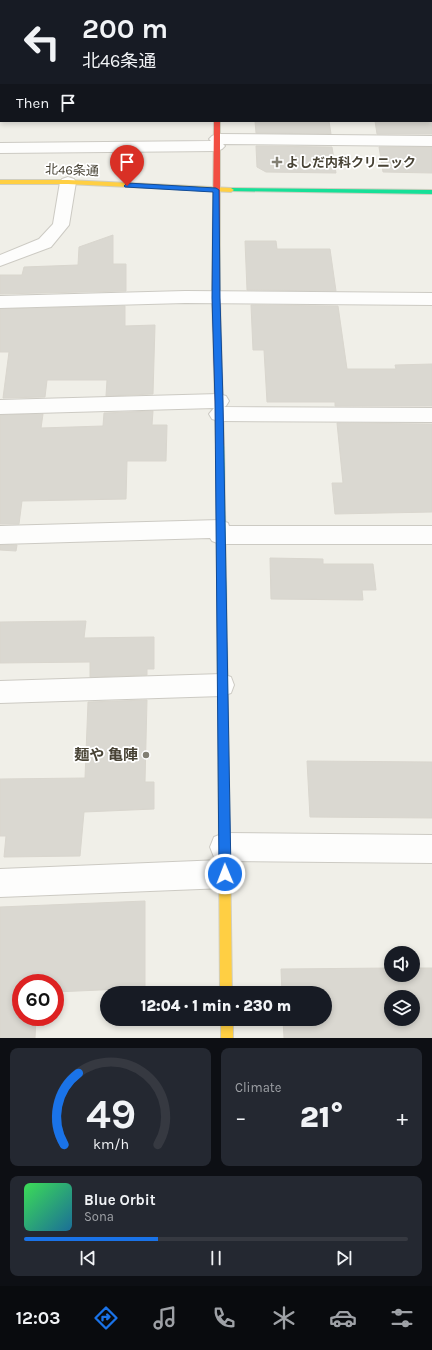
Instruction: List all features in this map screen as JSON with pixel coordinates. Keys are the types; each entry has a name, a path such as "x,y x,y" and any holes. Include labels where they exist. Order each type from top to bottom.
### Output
{"main road":[{"path":"216,122 216,298 219,408 226,986"},
{"name":"北46条通","path":"0,182 68,182 216,190 432,192"},
{"path":"227,1026 227,1038"}],"street":[{"path":"0,148 217,143 432,142"},
{"path":"0,261 45,243 61,225 68,182"},
{"path":"0,302 216,298 432,299"},
{"path":"0,407 219,408 432,415"},
{"path":"0,535 220,532 258,534 432,535"},
{"path":"0,692 222,685"},
{"path":"0,883 225,861 432,849"}],"building":[{"path":"255,122 329,122 331,134 256,133"},
{"path":"375,122 432,122 432,134 377,134"},
{"path":"256,146 332,147 336,173 266,172 257,167"},
{"path":"379,147 432,147 432,173 383,172"},
{"path":"113,235 113,264 126,264 126,291 0,294 0,275 22,275 24,267 78,265 79,247"},
{"path":"245,241 276,241 277,249 330,249 336,291 247,290"},
{"path":"251,305 338,306 347,369 396,369 395,365 432,364 432,406 335,406 335,402 267,402 264,350 253,350"},
{"path":"125,306 125,326 155,325 153,394 106,396 107,380 47,380 45,397 3,398 9,352 0,352 0,309"},
{"path":"153,411 152,425 167,425 166,461 127,461 126,499 22,501 19,524 0,524 0,415 43,414 41,428 103,426 104,413"},
{"path":"337,423 432,424 432,512 335,514 332,483 343,483"},
{"path":"0,545 17,545 16,551 0,550"},
{"path":"270,558 323,559 323,564 373,564 376,590 362,590 363,600 271,599"},
{"path":"86,621 84,638 154,637 154,669 147,669 147,675 90,677 90,662 0,663 0,622"},
{"path":"147,700 145,782 154,782 154,809 84,812 80,856 4,857 6,836 0,836 0,779 85,778 88,702"},
{"path":"307,761 432,762 432,818 310,817"},
{"path":"145,901 145,986 100,986 100,990 64,992 64,974 12,974 12,1026 36,1026 35,1038 0,1038 0,907"},
{"path":"384,968 384,982 420,982 420,968 432,968 432,1038 284,1038 283,1026 332,1026 332,986 282,986 281,969"}],"traffic: fast":[{"path":"231,190 432,192"},
{"path":"220,444 223,706"}],"traffic: slow":[{"path":"0,182 68,182 231,190"},
{"path":"223,706 226,986"},
{"path":"227,1026 227,1038"}],"traffic: jam":[{"path":"217,122 216,298 220,444"}],"place":[{"name":"よしだ内科クリニック","path":"277,162"},
{"name":"麺や 亀陣","path":"146,755"}],"route":[{"path":"127,186 216,190 216,298 219,401 225,874"}]}
